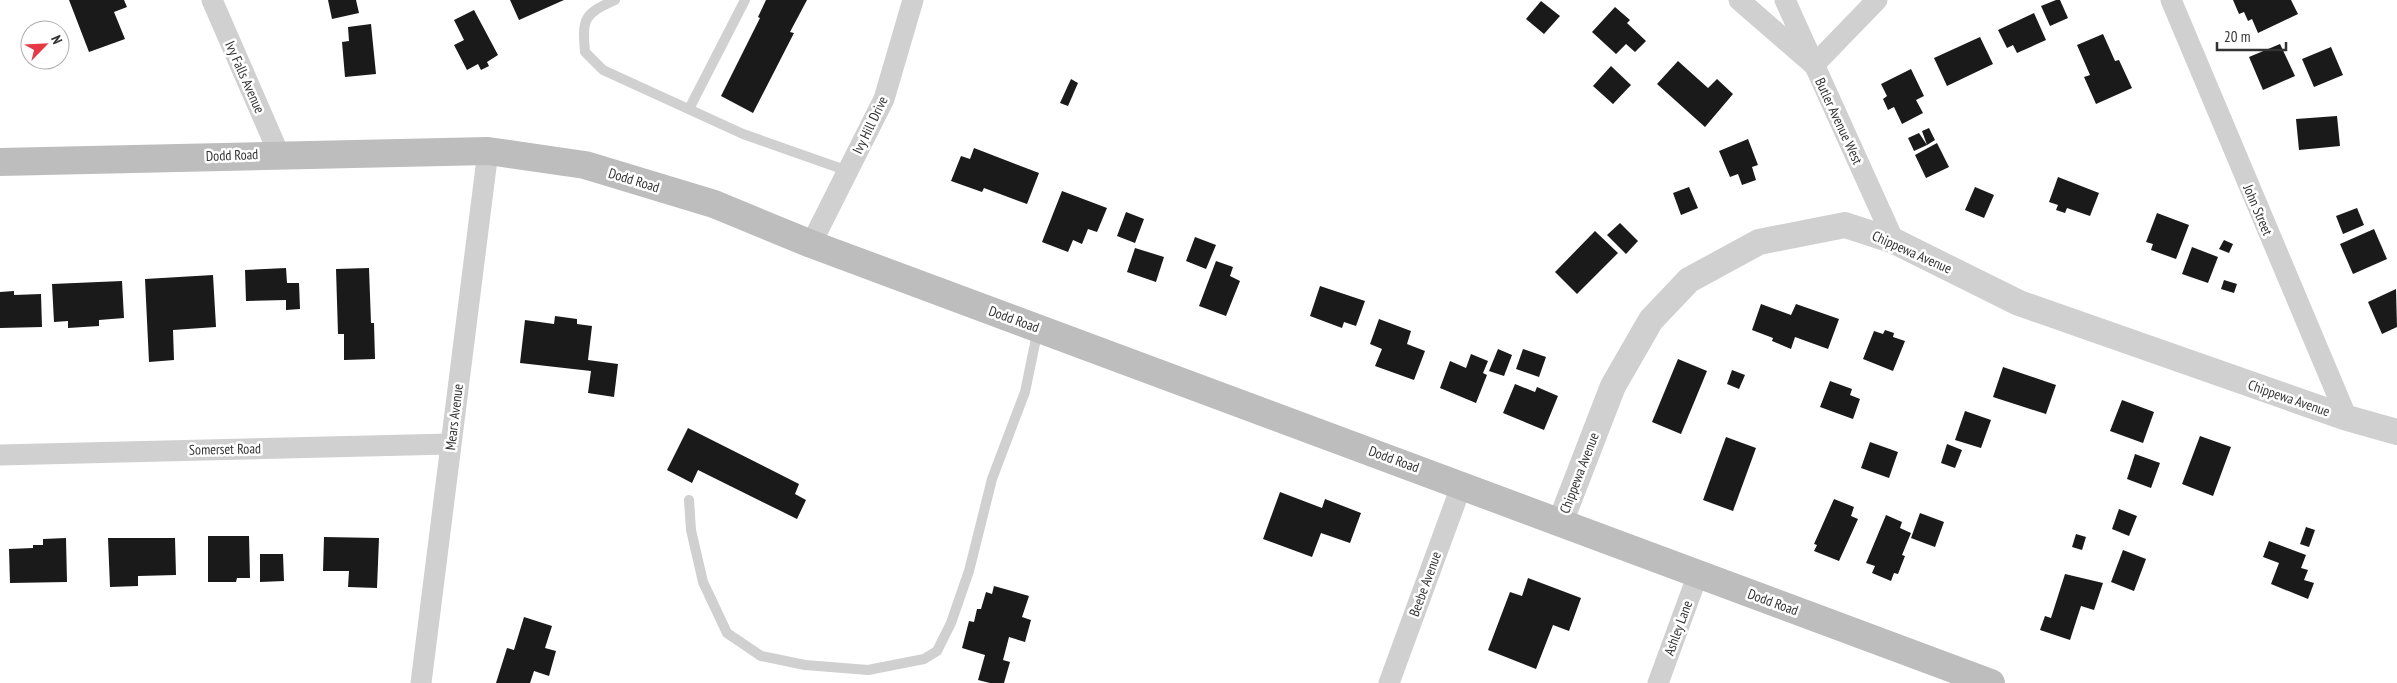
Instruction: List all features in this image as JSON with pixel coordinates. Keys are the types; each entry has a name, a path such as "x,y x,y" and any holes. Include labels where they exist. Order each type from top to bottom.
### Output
{"main road":[{"name":"Dodd Road","path":"0,162 279,154 488,151 584,165 714,204 811,244 1462,484 1560,523 1991,683"}],"street":[{"name":"Ivy Falls Avenue","path":"212,0 279,154"},
{"name":"Ivy Hill Drive","path":"811,244 884,99 913,0"},
{"path":"1739,0 1814,65 1877,0"},
{"name":"Butler Avenue West","path":"1785,0 1894,241"},
{"name":"John Street","path":"2171,0 2347,418"},
{"name":"Mears Avenue","path":"421,683 488,151"},
{"name":"Chippewa Avenue","path":"1560,523 1612,386 1651,320 1688,280 1759,242 1845,225 1894,241 2019,304 2347,418 2397,432"},
{"name":"Somerset Road","path":"0,455 450,444"},
{"name":"Beebe Avenue","path":"1389,683 1462,484"},
{"name":"Ashley Lane","path":"1658,683 1698,574"}],"lane":[{"path":"615,0 592,10 583,28 585,52 603,70 743,134 848,171"},
{"path":"689,109 746,0"},
{"path":"688,500 691,530 703,582 727,633 761,656 805,665 868,670 924,659 937,650 951,623 971,563 992,479 1025,392 1038,328"}],"building":[{"path":"69,0 124,0 127,7 114,12 125,39 89,52"},
{"path":"328,0 356,0 359,13 332,19"},
{"path":"510,0 564,0 519,20"},
{"path":"766,0 807,0 790,32 794,33 753,113 721,96 760,18 758,17"},
{"path":"2060,0 2068,18 2050,26 2041,6"},
{"path":"2233,0 2291,0 2298,14 2258,33 2252,19 2248,21 2244,12 2239,14"},
{"path":"1541,1 1560,16 1544,34 1526,19"},
{"path":"1615,7 1630,20 1627,23 1646,41 1635,52 1626,44 1616,54 1592,32"},
{"path":"474,10 498,55 487,62 489,66 481,70 478,64 467,70 454,45 464,40 454,20"},
{"path":"2034,13 2046,40 2017,53 2013,45 2007,48 1998,30"},
{"path":"371,24 376,74 345,77 342,42 349,41 348,27"},
{"path":"2103,34 2115,61 2119,60 2132,88 2096,104 2084,77 2090,75 2077,45"},
{"path":"1980,37 1993,64 1947,86 1934,58"},
{"path":"2280,44 2295,76 2263,90 2249,57"},
{"path":"2331,47 2343,75 2314,87 2302,59"},
{"path":"1678,61 1708,88 1717,79 1733,94 1705,127 1657,84"},
{"path":"1611,66 1631,85 1613,104 1593,86"},
{"path":"1911,69 1924,96 1916,100 1923,113 1902,124 1894,107 1888,110 1883,99 1887,96 1881,84"},
{"path":"1071,79 1078,83 1068,106 1060,103"},
{"path":"2337,116 2340,146 2299,150 2296,119"},
{"path":"1929,128 1935,140 1927,145 1922,131"},
{"path":"1919,133 1927,145 1914,151 1908,138"},
{"path":"1748,139 1758,165 1752,167 1756,180 1742,185 1738,174 1730,177 1719,151"},
{"path":"1937,143 1949,167 1926,178 1915,155"},
{"path":"974,148 1039,173 1027,204 984,188 982,192 951,181 961,156 970,159"},
{"path":"2058,177 2099,193 2090,216 2067,208 2065,213 2056,210 2058,205 2049,202"},
{"path":"1689,187 1698,208 1681,215 1673,193"},
{"path":"1975,187 1994,195 1984,218 1965,210"},
{"path":"1062,191 1107,208 1097,232 1088,229 1082,244 1073,240 1068,252 1042,242"},
{"path":"2357,208 2364,225 2343,234 2336,216"},
{"path":"1126,212 1144,219 1135,243 1117,236"},
{"path":"2157,213 2189,225 2176,259 2151,250 2153,244 2146,242"},
{"path":"1620,223 1638,241 1626,254 1607,235"},
{"path":"2374,229 2387,259 2353,274 2340,244"},
{"path":"1595,231 1618,253 1577,294 1555,272"},
{"path":"1195,237 1216,245 1206,269 1186,261"},
{"path":"2224,240 2233,244 2229,253 2219,249"},
{"path":"2192,247 2218,257 2208,283 2182,274"},
{"path":"1135,248 1164,257 1156,282 1127,272"},
{"path":"1216,261 1233,267 1230,276 1240,281 1226,316 1199,306"},
{"path":"286,268 287,283 299,283 300,309 286,310 286,300 246,301 245,270"},
{"path":"369,268 371,323 374,323 375,359 344,360 344,334 338,334 336,269"},
{"path":"213,275 216,327 173,330 174,360 149,362 145,279"},
{"path":"2224,280 2237,284 2234,293 2221,289"},
{"path":"122,281 124,318 99,320 99,326 68,328 68,321 54,322 52,284"},
{"path":"1320,286 1365,301 1356,326 1344,322 1342,328 1310,316"},
{"path":"2396,289 2397,327 2382,334 2368,302"},
{"path":"14,291 14,295 41,294 42,327 0,328 0,292"},
{"path":"1761,304 1791,315 1796,304 1839,319 1828,349 1795,337 1791,349 1772,341 1773,338 1752,330"},
{"path":"555,316 577,319 577,324 592,326 588,360 618,364 614,397 588,393 591,371 520,363 525,320 554,324"},
{"path":"1379,319 1411,331 1407,344 1425,351 1414,380 1375,366 1382,349 1370,344"},
{"path":"1885,330 1894,333 1893,337 1905,341 1893,371 1863,359 1874,331 1883,334"},
{"path":"1498,349 1512,355 1504,376 1489,371"},
{"path":"1523,349 1546,357 1539,377 1516,369"},
{"path":"1471,354 1488,361 1483,373 1487,375 1476,403 1440,388 1450,361 1466,368"},
{"path":"1678,359 1707,371 1681,434 1652,422"},
{"path":"2003,367 2056,385 2046,414 1993,397"},
{"path":"1732,370 1745,375 1739,389 1727,384"},
{"path":"1830,381 1852,389 1850,395 1860,399 1853,419 1820,407"},
{"path":"1515,384 1535,392 1537,387 1558,396 1544,430 1503,413"},
{"path":"2122,400 2154,412 2143,443 2110,431"},
{"path":"1965,411 1991,420 1981,448 1955,440"},
{"path":"688,428 799,484 795,494 806,500 797,519 698,470 692,483 667,470"},
{"path":"2200,436 2231,447 2213,496 2182,484"},
{"path":"1726,437 1756,448 1733,511 1703,500"},
{"path":"1870,442 1898,452 1889,478 1861,468"},
{"path":"1947,444 1962,450 1955,468 1941,463"},
{"path":"2135,454 2160,463 2151,488 2127,479"},
{"path":"1280,492 1322,508 1325,499 1361,513 1350,543 1321,533 1312,557 1263,539"},
{"path":"1834,499 1854,507 1851,516 1858,519 1839,561 1814,551 1817,545 1814,544"},
{"path":"2119,509 2137,516 2129,536 2112,529"},
{"path":"1920,513 1944,522 1935,547 1911,538"},
{"path":"1886,515 1902,522 1900,528 1911,533 1902,555 1905,556 1898,574 1894,573 1891,581 1872,573 1875,566 1866,563"},
{"path":"2306,527 2315,530 2309,547 2300,544"},
{"path":"2076,534 2086,537 2082,550 2072,547"},
{"path":"208,536 249,536 250,578 237,578 236,582 208,582"},
{"path":"324,537 379,538 377,588 348,587 349,571 323,571"},
{"path":"66,538 67,582 10,583 9,549 33,548 33,545 43,545 43,539"},
{"path":"108,538 175,538 176,575 138,576 138,586 110,587"},
{"path":"2269,541 2306,555 2301,568 2308,570 2304,580 2314,583 2308,599 2271,584 2279,563 2263,557"},
{"path":"2123,550 2146,559 2134,591 2111,582"},
{"path":"260,554 283,554 284,581 260,582"},
{"path":"2065,574 2103,583 2094,610 2081,606 2070,640 2040,630 2045,616 2051,618"},
{"path":"1528,578 1581,598 1569,631 1553,625 1536,669 1488,650 1510,592 1522,596"},
{"path":"994,586 1029,596 1022,617 1031,620 1025,642 1009,637 1003,660 1010,662 1004,683 990,683 978,680 985,655 962,648 969,621 974,622 977,609 981,609 986,592 992,594"},
{"path":"524,617 552,626 545,648 556,651 549,676 534,671 530,683 496,683 507,648 514,650"}]}
